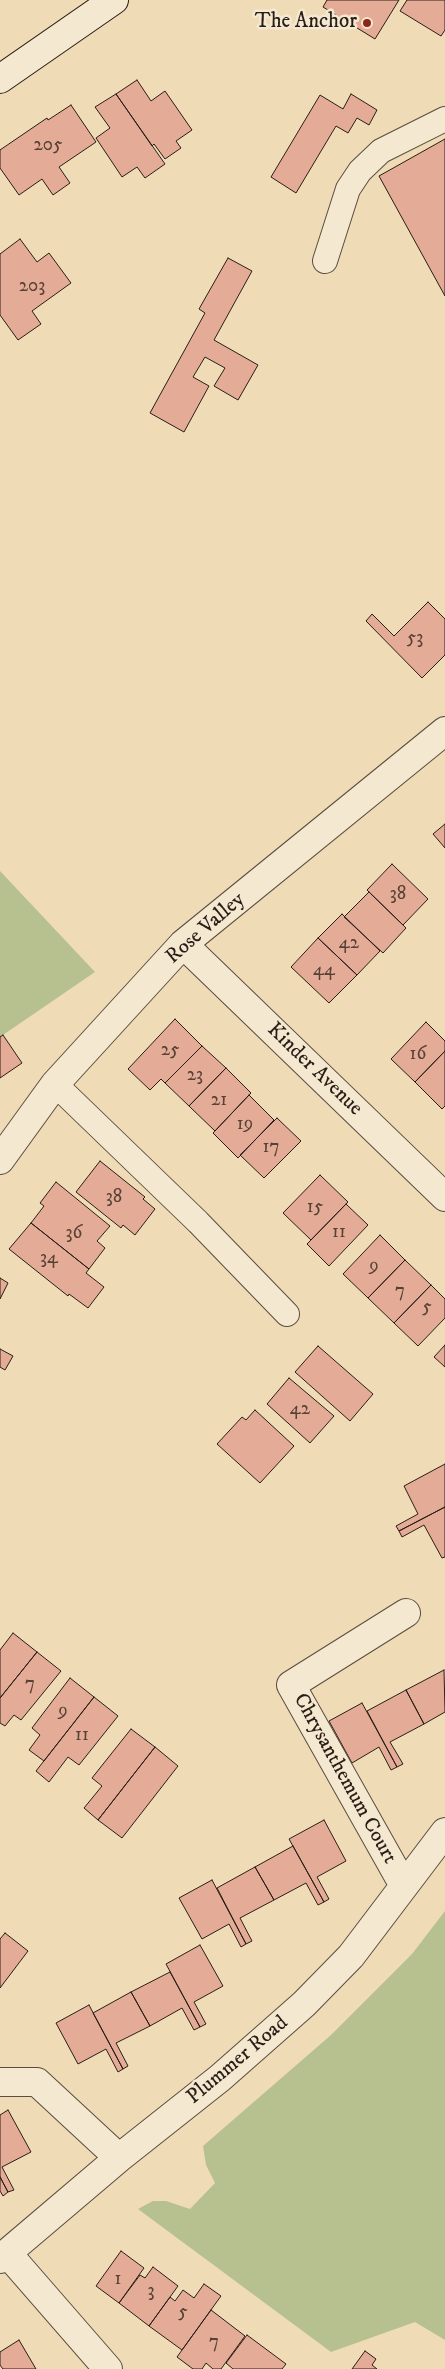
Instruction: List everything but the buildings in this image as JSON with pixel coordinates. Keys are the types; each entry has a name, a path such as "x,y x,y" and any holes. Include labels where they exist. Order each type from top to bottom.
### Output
{"street":[{"path":"0,78 114,0"},
{"name":"Rose Valley","path":"0,1160 55,1084 183,944 445,731"},
{"name":"Kinder Avenue","path":"183,944 445,1197"},
{"name":"Chrysanthemum Court","path":"404,1886 291,1685 406,1612"},
{"name":"Plummer Road","path":"4,2256 119,2158 220,2078 304,2004 351,1956 445,1832"},
{"path":"0,2082 37,2082 119,2158"},
{"path":"4,2256 108,2369"}],"lane":[{"path":"325,261 348,189 360,172 381,151 445,119"},
{"path":"55,1084 198,1222 286,1314"}],"green space":[{"path":"0,871 95,972 0,1037"},
{"path":"445,1911 445,2340 415,2322 331,2352 138,2209 153,2201 166,2201 190,2209 215,2183 206,2165 203,2146 331,2035 412,1954"}],"place":[{"name":"The Anchor","path":"367,23"}]}
